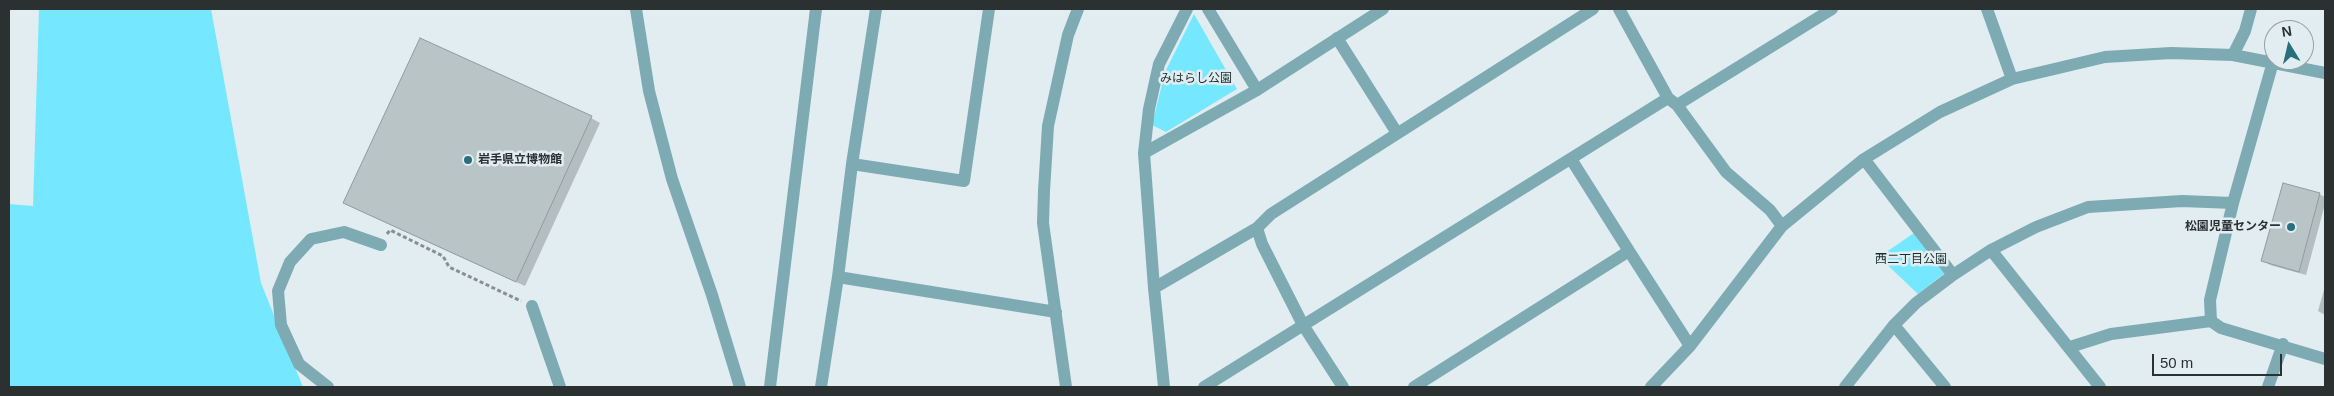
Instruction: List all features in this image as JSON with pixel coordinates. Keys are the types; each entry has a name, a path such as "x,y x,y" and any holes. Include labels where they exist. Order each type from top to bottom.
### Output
{"street":[{"path":"636,9 650,91 672,179 706,276 740,387"},
{"path":"770,387 816,9"},
{"path":"821,387 876,9"},
{"path":"852,164 964,181 989,9"},
{"path":"1066,387 1043,222 1048,126 1068,35 1078,9"},
{"path":"1164,387 1154,288 1144,153 1149,109 1159,64 1187,9"},
{"path":"1208,9 1257,90"},
{"path":"1144,153 1257,90 1383,9"},
{"path":"1154,288 1257,228 1272,214 1593,9"},
{"path":"1619,9 1673,102 1726,172 1770,210 1782,226"},
{"path":"1204,387 1571,159 1832,9"},
{"path":"1987,9 2012,79"},
{"path":"2233,54 2245,31 2251,9"},
{"path":"1337,38 1397,133"},
{"path":"1651,387 1690,346 1782,226 1864,159 1940,112 2012,79 2105,57 2171,53 2233,54 2264,60"},
{"path":"2211,321 2210,300 2234,203 2271,70"},
{"path":"2311,70 2325,73"},
{"path":"1571,159 1690,346"},
{"path":"1864,159 1953,275"},
{"path":"1845,387 1894,325 1916,303 1953,275 1991,250 2036,227 2088,207 2182,201 2234,203"},
{"path":"1257,228 1262,244 1303,325 1343,387"},
{"path":"328,387 299,364 281,325 278,291 290,262 310,239 344,232 381,245"},
{"path":"1991,250 2100,387"},
{"path":"1414,387 1629,252"},
{"path":"838,277 1056,312"},
{"path":"532,306 560,387"},
{"path":"2070,348 2111,334 2211,321 2221,328 2283,344 2325,359"},
{"path":"1894,325 1946,387"},
{"path":"2268,387 2283,344"}],"path":[{"path":"381,245 390,230 443,256 449,267 532,306"}],"green space":[{"path":"39,9 211,9 261,283 303,387 9,387 9,204 33,206"},
{"name":"みはらし公園","path":"1194,14 1237,89 1166,132 1152,125 1165,72"},
{"name":"西二丁目公園","path":"1914,233 1945,273 1918,294 1879,257"}],"building":[{"name":"岩手県立博物館","path":"420,38 592,116 516,282 343,203"},
{"name":"松園児童センター","path":"2283,183 2320,193 2299,272 2261,261"}],"place":[{"name":"岩手県立博物館","path":"468,160"},
{"name":"松園児童センター","path":"2291,227"}]}
